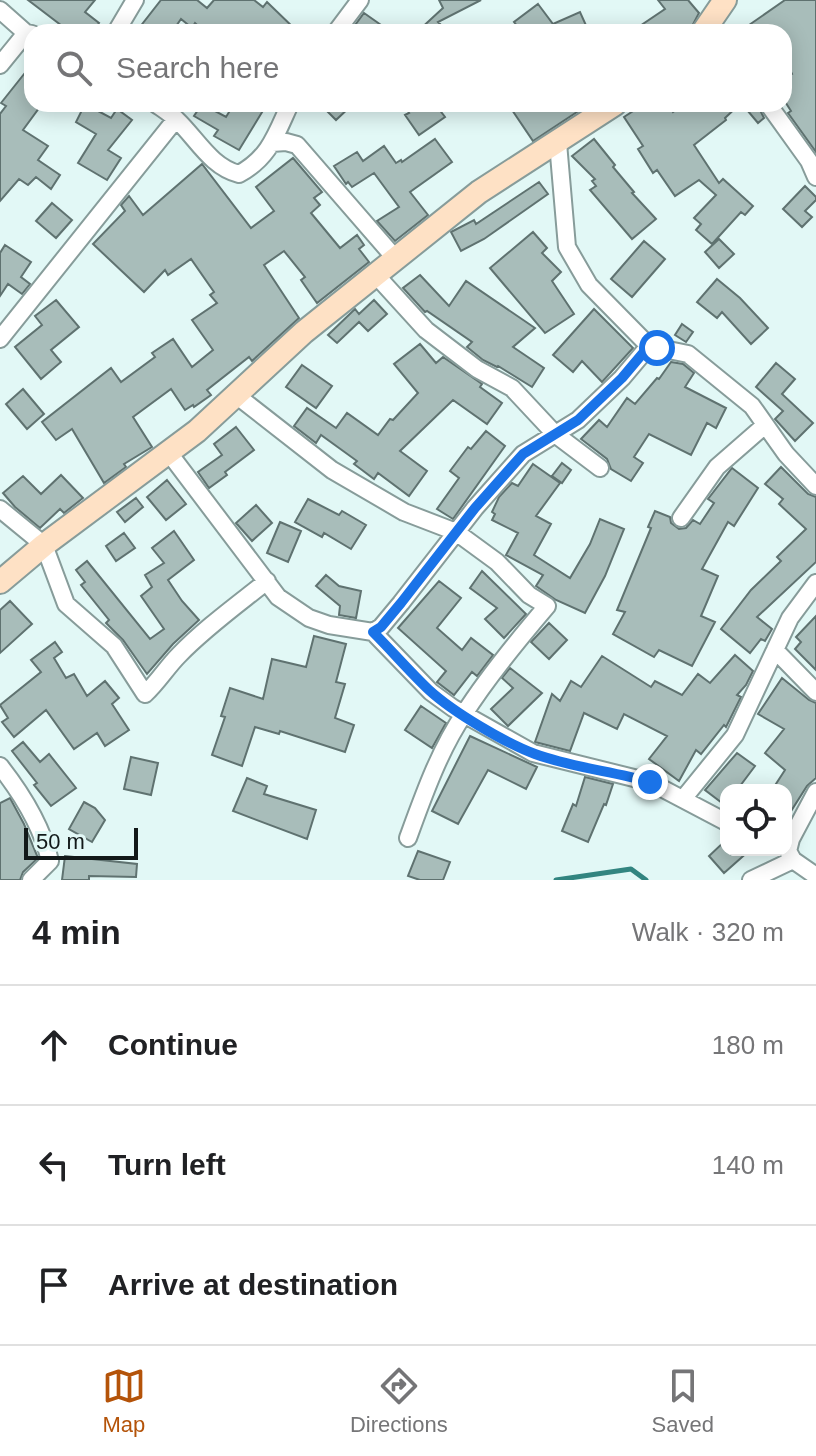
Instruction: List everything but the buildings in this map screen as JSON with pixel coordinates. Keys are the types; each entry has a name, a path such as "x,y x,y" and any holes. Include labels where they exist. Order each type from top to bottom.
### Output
{"street":[{"path":"121,24 135,0"},
{"path":"342,24 360,0"},
{"path":"710,24 725,0"},
{"path":"0,10 24,29"},
{"path":"0,65 24,39"},
{"path":"167,112 210,157 230,172 239,174 252,167 279,138 287,112"},
{"path":"0,582 44,545 169,453 304,332 479,192 603,112"},
{"path":"774,112 809,161 816,177"},
{"path":"0,339 176,119"},
{"path":"279,138 297,145 395,258"},
{"path":"558,143 567,247 589,285 649,346 688,354 752,406 786,454 816,486"},
{"path":"375,274 426,330 477,369 512,388 555,434 600,468"},
{"path":"373,632 381,627 523,454 578,420 622,378 649,346"},
{"path":"236,395 332,470 404,512 456,532 497,562 529,595 547,606 463,714 427,787 408,838"},
{"path":"681,518 717,467 764,426"},
{"path":"169,453 278,597 309,618 338,627 373,632 431,692 463,714 533,753 567,764 650,782 720,819"},
{"path":"0,509 44,545 66,604 114,646 145,694 161,679 176,657 267,581"},
{"path":"683,799 735,735 790,618 816,583"},
{"path":"775,650 816,692"},
{"path":"0,766 34,816 47,847 50,861 31,880"},
{"path":"792,837 816,792"},
{"path":"751,880 785,856"},
{"path":"791,856 816,876"}],"waterway":[{"path":"556,880 631,869 646,880"}],"route":[{"path":"650,782 567,764 513,743 431,692 373,632 381,627 475,508 523,454 578,420 622,378 649,346 657,348"}]}
